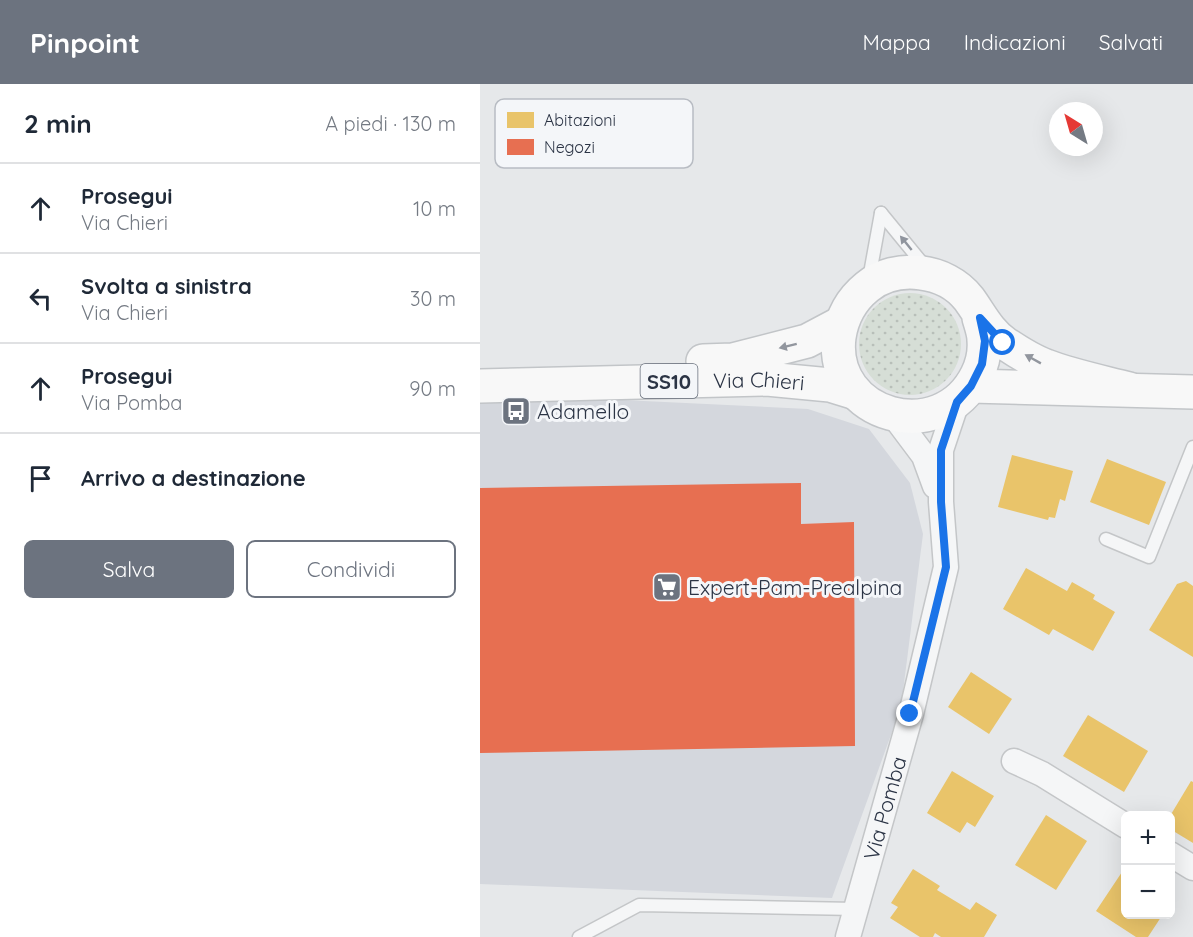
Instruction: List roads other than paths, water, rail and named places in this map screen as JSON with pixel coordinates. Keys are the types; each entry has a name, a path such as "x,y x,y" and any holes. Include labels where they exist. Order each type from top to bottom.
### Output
{"main road":[{"name":"Via Chieri","path":"980,318 985,341 982,364 964,394 938,413 916,417 894,416 874,407 856,393 843,372 838,347 841,322 852,303 867,286 887,276 909,272 931,274 951,283 968,298 980,318 1003,343 1045,366 1129,389"},
{"name":"Via Chieri","path":"480,368 733,360 807,341 841,322"},
{"name":"Via Chieri","path":"480,386 767,379 830,385 856,393"},
{"name":"Via Chieri","path":"964,394 1129,389"},
{"path":"1129,389 1193,392"}],"street":[{"name":"Via Pomba","path":"848,937 910,714 942,587 946,567 941,502 941,450 964,394"},
{"name":"Via Pomba","path":"894,416 924,456 941,502"},
{"path":"1014,761 1042,774 1121,823"},
{"path":"1175,857 1193,868"}],"lane":[{"path":"867,286 882,213 931,274"},
{"path":"1106,539 1149,557 1193,447"},
{"path":"579,937 639,905 856,909"}],"place":[{"name":"Adamello","path":"516,411"},
{"name":"Expert-Pam-Prealpina","path":"667,587"}]}
